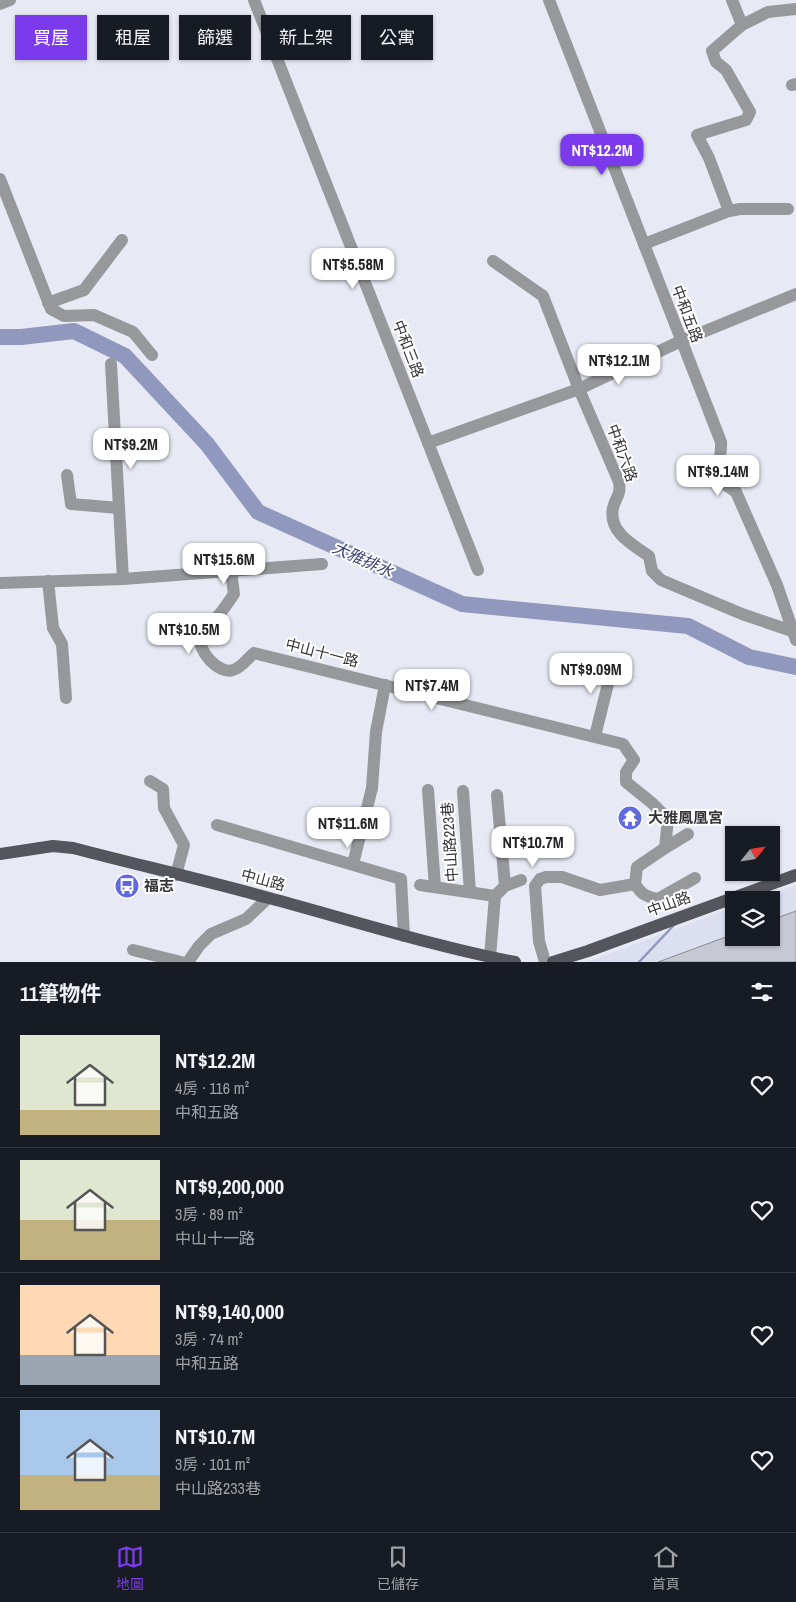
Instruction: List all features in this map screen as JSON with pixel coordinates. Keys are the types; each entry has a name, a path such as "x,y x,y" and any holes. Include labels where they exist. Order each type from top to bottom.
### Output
{"main road":[{"name":"中山路","path":"0,854 53,846 73,848 268,898 404,936 515,962"},
{"name":"中山路","path":"553,962 796,875"}],"street":[{"path":"0,4 10,0"},
{"name":"中和三路","path":"254,0 478,570"},
{"name":"中和五路","path":"549,0 720,442 721,457 717,466 717,479 736,492 777,585 794,636"},
{"path":"732,0 742,25"},
{"path":"729,211 709,158 697,135 746,120 750,112 726,70 716,62 712,51 742,25 768,12 796,9"},
{"path":"0,178 51,308 64,316 94,315 133,332 152,355"},
{"path":"644,244 729,211 740,209 788,209"},
{"path":"48,302 84,290 122,240"},
{"name":"中和六路","path":"493,261 543,296 579,389 619,482 620,493 613,510 615,525 623,539 649,556 652,571 661,580 794,636"},
{"path":"428,443 579,389 682,346 796,294"},
{"path":"111,364 123,579"},
{"path":"66,475 71,504 119,508"},
{"path":"0,583 123,579 322,564"},
{"name":"中山十一路","path":"231,571 234,594 219,615 207,626 200,638 201,647 209,660 220,670 235,670 254,653 623,744 634,760 626,772 626,782 668,819 665,848"},
{"path":"48,581 53,628 62,644 66,698"},
{"path":"595,736 614,660"},
{"path":"353,864 372,788 376,732 385,685"},
{"path":"150,781 163,788 164,808 184,845 176,875"},
{"name":"中山路223巷","path":"428,790 435,887"},
{"name":"中山路223巷","path":"463,791 470,892"},
{"path":"497,794 505,886"},
{"path":"217,824 401,879 404,936"},
{"path":"688,834 637,867 635,884 644,896 658,899 694,878"},
{"path":"545,962 539,941 535,886 540,879 562,877 600,890 635,884"},
{"path":"490,957 495,896 505,886 521,880"},
{"name":"中山路223巷","path":"420,885 495,896"},
{"path":"188,962 199,946 211,934 246,919 268,898"},
{"path":"133,950 181,962"}],"shaded area":[{"path":"796,885 796,962 587,962 725,910 725,946 780,946 780,891"}],"building":[{"path":"796,911 796,962 658,962 725,937 725,946 780,946 780,917"}],"waterway":[{"name":"大雅排水","path":"0,337 21,337 74,331 125,356 207,444 258,512 462,604 688,626 749,657 796,667"},
{"path":"639,962 674,925"}],"place":[{"name":"大雅鳳凰宮","path":"630,818"},
{"name":"福志","path":"127,886"}]}
